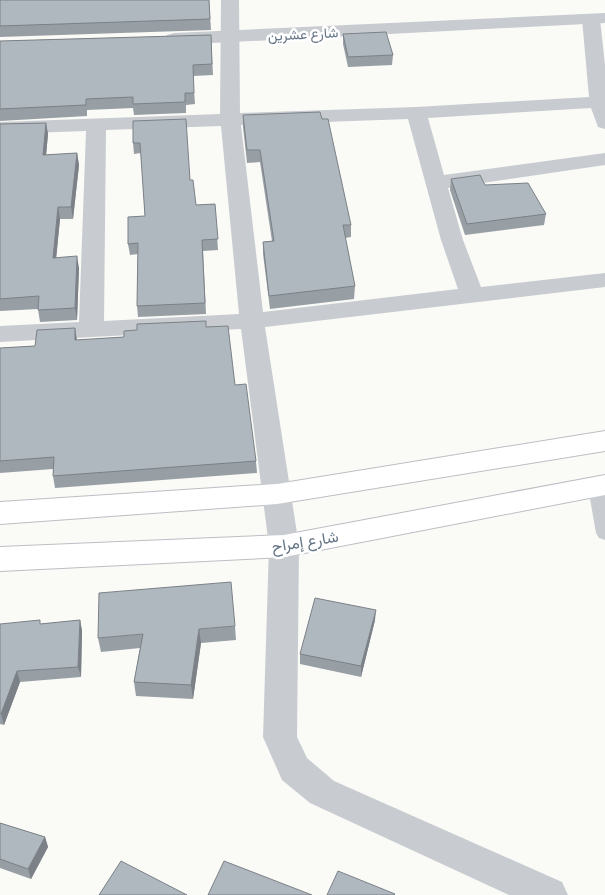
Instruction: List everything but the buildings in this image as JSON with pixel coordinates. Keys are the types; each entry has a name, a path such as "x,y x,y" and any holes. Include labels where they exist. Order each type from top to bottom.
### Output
{"main road":[{"path":"0,513 277,494 605,440"},
{"name":"شارع إمراح","path":"0,559 284,546 600,486"}],"street":[{"path":"230,0 230,119 252,321 284,546 280,737 294,768 322,792 549,895"},
{"path":"598,19 599,102 605,123"},
{"name":"شارع عشرين","path":"154,39 598,19"},
{"path":"0,128 96,123 416,113 599,102"},
{"path":"416,113 452,240 472,294"},
{"path":"92,330 96,123"},
{"path":"436,183 605,160"},
{"path":"0,334 252,321 605,280"}],"lane":[{"path":"600,486 605,533"}]}
